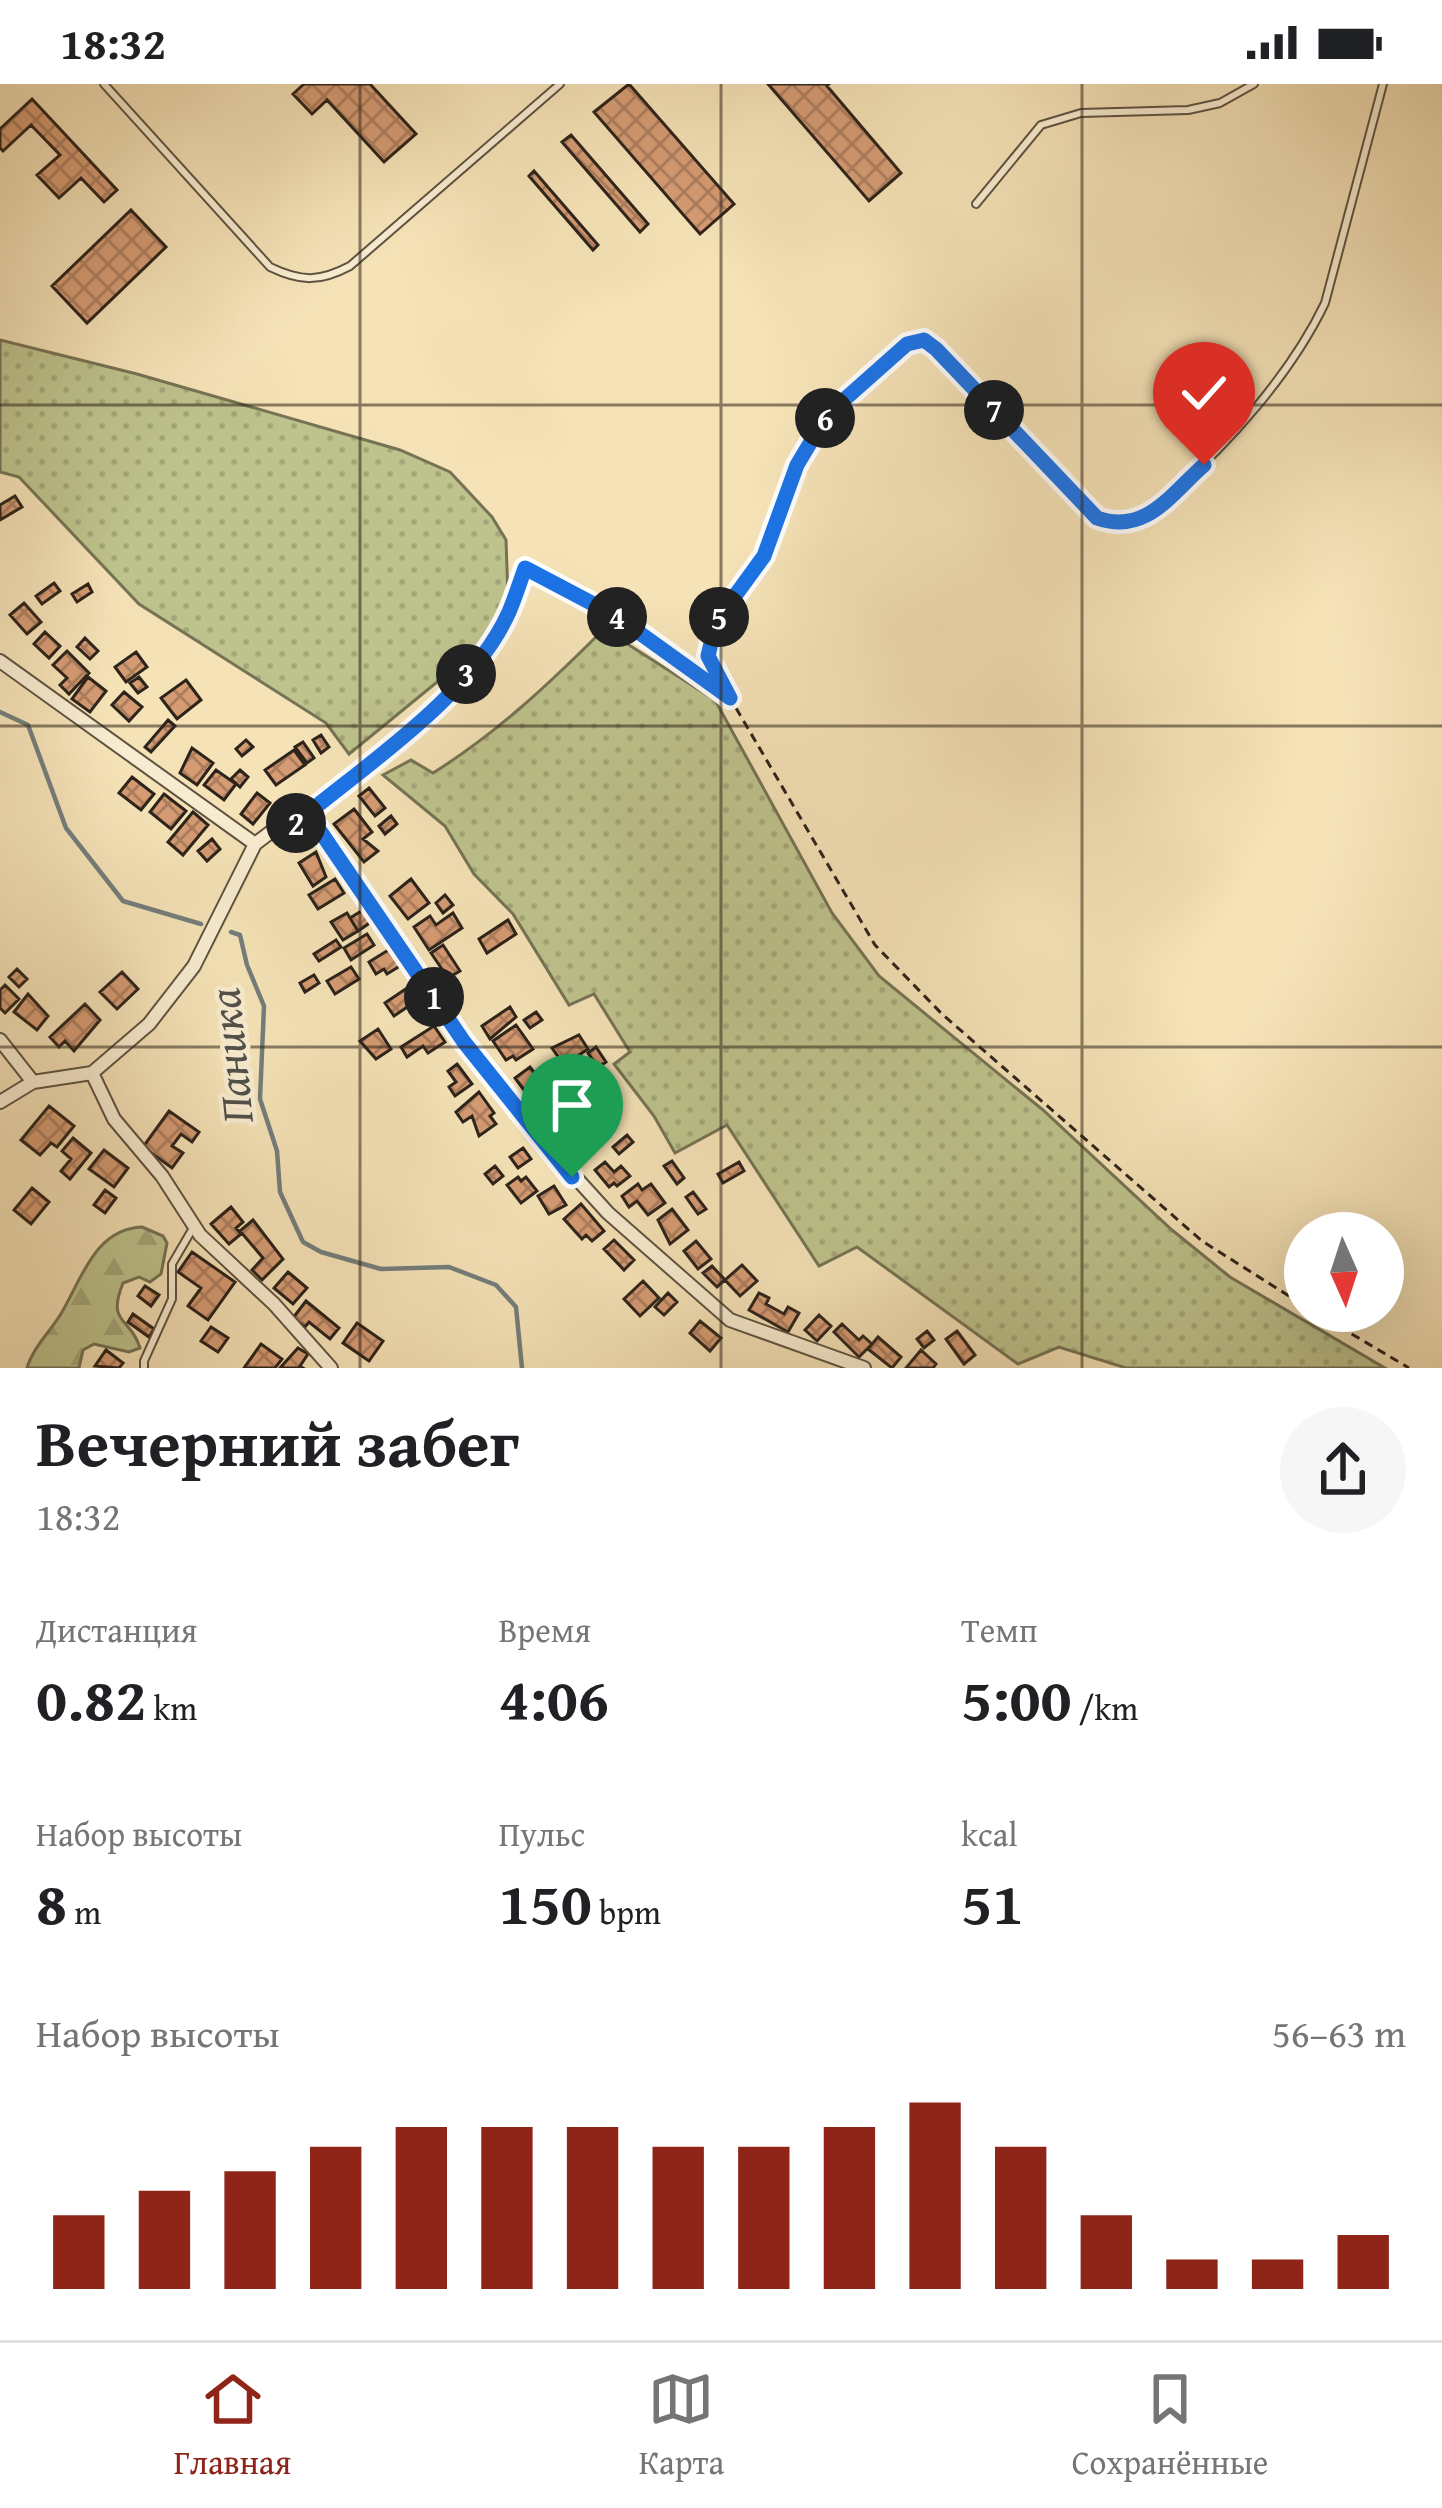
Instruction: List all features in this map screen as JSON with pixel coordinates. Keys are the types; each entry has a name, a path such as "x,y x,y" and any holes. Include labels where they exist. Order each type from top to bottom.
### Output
{"street":[{"path":"0,661 255,844"},
{"path":"0,1102 33,1082 92,1073 149,1024 194,966 255,844 280,825 318,828 464,1042 520,1115 608,1213 730,1320 864,1368"},
{"path":"0,1040 33,1082"},
{"path":"92,1073 114,1119 162,1176 194,1226 332,1368"}],"lane":[{"path":"104,84 271,267 292,278 314,281 350,266 560,84"},
{"path":"976,204 1041,125 1081,113 1188,110 1220,103 1254,84"},
{"path":"730,698 708,656 716,622 764,556 797,465 827,415 907,344 924,340 936,349 1097,518 1116,524 1142,521 1204,465 1280,375 1325,303 1383,84"},
{"path":"144,1368 172,1299 172,1264 194,1226"}],"path":[{"path":"296,823 379,760 476,664 508,615 525,568 616,616 730,698 875,945 943,1014 1202,1241 1284,1293"},
{"path":"1348,1332 1409,1368"}],"green space":[{"path":"0,340 400,450 450,472 492,517 506,540 508,597 480,647 349,754 326,723 139,604 19,477 0,472"},
{"path":"604,629 715,700 832,913 879,976 1043,1110 1172,1230 1230,1277 1284,1309 1284,1332 1324,1332 1385,1368 1126,1368 1059,1347 1018,1364 857,1247 819,1266 727,1125 675,1153 614,1064 630,1052 594,994 569,1005 513,914 474,874 445,826 383,775 411,760 433,773 564,669"},
{"path":"142,1227 163,1236 167,1243 161,1274 150,1282 139,1277 123,1283 118,1297 119,1314 140,1348 129,1352 94,1344 83,1350 79,1368 27,1368 101,1246 112,1236"}],"building":[{"path":"304,84 370,84 416,134 384,162 327,100 312,114 293,94"},
{"path":"629,84 734,204 700,234 594,112"},
{"path":"768,84 829,84 901,173 869,201"},
{"path":"32,99 117,190 104,202 81,178 59,198 37,175 60,155 31,125 3,151 0,148 0,129"},
{"path":"571,135 648,224 640,232 562,142"},
{"path":"534,171 598,245 593,250 529,176"},
{"path":"131,210 166,247 87,323 52,286"},
{"path":"15,496 22,507 0,520 0,505"},
{"path":"54,583 60,591 42,604 36,596"},
{"path":"88,584 92,592 77,602 72,594"},
{"path":"24,603 41,622 27,634 10,615"},
{"path":"45,632 60,646 49,658 34,644"},
{"path":"85,638 98,651 90,659 77,647"},
{"path":"67,651 89,673 69,694 60,685 67,678 53,665"},
{"path":"136,652 147,667 126,682 115,667"},
{"path":"88,677 106,691 90,712 72,699"},
{"path":"139,677 147,687 138,693 130,683"},
{"path":"186,680 201,700 177,719 161,698"},
{"path":"124,692 142,707 129,721 112,705"},
{"path":"168,720 175,726 151,752 145,747"},
{"path":"321,735 329,747 321,753 313,740"},
{"path":"246,740 253,747 242,756 236,749"},
{"path":"303,742 314,758 307,763 295,747"},
{"path":"192,748 213,763 197,785 180,773"},
{"path":"294,750 305,765 276,785 265,770"},
{"path":"216,770 236,784 224,800 204,785"},
{"path":"240,770 248,777 240,787 231,779"},
{"path":"132,777 154,794 141,810 119,793"},
{"path":"369,788 385,808 375,816 359,796"},
{"path":"257,793 270,803 253,824 241,814"},
{"path":"164,794 186,811 171,829 150,812"},
{"path":"354,809 372,832 363,839 378,851 364,862 334,824"},
{"path":"193,812 208,825 183,855 168,842"},
{"path":"391,816 397,824 385,834 379,826"},
{"path":"212,839 220,849 207,861 198,851"},
{"path":"316,852 326,877 313,886 299,863"},
{"path":"335,879 344,893 318,909 309,895"},
{"path":"411,879 429,903 408,919 390,896"},
{"path":"445,895 453,905 443,913 436,903"},
{"path":"363,910 371,922 358,931 350,918"},
{"path":"347,913 358,931 343,940 331,922"},
{"path":"453,913 462,928 429,950 414,927 430,916 436,925"},
{"path":"508,920 516,934 487,953 479,939"},
{"path":"367,934 374,945 351,960 344,948"},
{"path":"336,940 341,947 319,961 314,954"},
{"path":"443,945 460,971 448,978 431,953"},
{"path":"390,949 400,966 376,974 369,962"},
{"path":"351,967 359,979 335,994 327,981"},
{"path":"17,969 27,979 19,987 9,977"},
{"path":"122,972 138,989 117,1009 100,992"},
{"path":"314,975 319,983 305,992 300,983"},
{"path":"5,985 19,999 5,1013 0,1008 0,990"},
{"path":"410,986 419,999 394,1016 385,1003"},
{"path":"28,994 48,1016 37,1030 14,1012"},
{"path":"85,1004 100,1020 74,1051 65,1041 59,1047 50,1037"},
{"path":"510,1007 516,1017 490,1039 482,1026"},
{"path":"536,1012 542,1020 530,1028 524,1020"},
{"path":"516,1025 533,1049 516,1060 513,1056 506,1060 493,1041"},
{"path":"434,1026 445,1042 428,1053 423,1046 407,1057 401,1047"},
{"path":"378,1029 391,1049 376,1059 360,1041"},
{"path":"579,1035 588,1049 564,1065 552,1048"},
{"path":"596,1047 606,1062 598,1067 588,1053"},
{"path":"457,1064 472,1084 455,1096 449,1087 456,1082 448,1071"},
{"path":"530,1067 553,1097 538,1109 515,1078"},
{"path":"577,1072 584,1082 562,1097 555,1086"},
{"path":"479,1092 496,1124 479,1136 472,1116 463,1122 456,1112"},
{"path":"49,1106 74,1126 57,1147 51,1143 40,1155 21,1140"},
{"path":"169,1111 199,1132 192,1142 181,1134 172,1146 183,1153 172,1168 143,1147"},
{"path":"564,1114 575,1128 565,1136 554,1122"},
{"path":"627,1135 633,1142 619,1154 613,1147"},
{"path":"73,1138 91,1153 70,1179 61,1171 71,1159 62,1151"},
{"path":"523,1148 531,1159 518,1168 510,1157"},
{"path":"104,1150 128,1168 114,1187 89,1169"},
{"path":"672,1161 684,1178 677,1184 664,1166"},
{"path":"605,1162 614,1172 621,1166 630,1176 609,1187 595,1170"},
{"path":"739,1162 744,1171 723,1183 718,1174"},
{"path":"495,1166 503,1176 493,1184 485,1174"},
{"path":"518,1177 521,1181 526,1177 537,1191 521,1203 507,1185"},
{"path":"638,1184 642,1190 651,1184 665,1203 648,1215 637,1201 629,1207 622,1196"},
{"path":"554,1186 566,1205 549,1214 538,1196"},
{"path":"32,1188 49,1202 31,1224 14,1210"},
{"path":"105,1190 116,1198 105,1213 94,1205"},
{"path":"693,1192 706,1209 698,1214 686,1197"},
{"path":"581,1204 604,1231 592,1241 586,1235 582,1239 564,1219"},
{"path":"231,1207 243,1222 236,1228 241,1234 229,1244 211,1224"},
{"path":"672,1209 688,1230 670,1244 658,1220"},
{"path":"253,1220 283,1259 262,1280 252,1270 263,1258 240,1231"},
{"path":"614,1240 634,1260 624,1270 604,1249"},
{"path":"696,1241 711,1259 698,1269 684,1251"},
{"path":"192,1252 235,1282 208,1320 188,1306 201,1288 178,1272"},
{"path":"742,1265 757,1281 740,1296 725,1280"},
{"path":"712,1266 725,1280 717,1287 703,1273"},
{"path":"288,1272 307,1288 293,1304 274,1288"},
{"path":"643,1281 659,1298 640,1316 624,1299"},
{"path":"145,1286 159,1295 151,1306 138,1296"},
{"path":"668,1293 677,1302 664,1315 655,1307"},
{"path":"759,1293 769,1298 766,1304 784,1314 788,1307 799,1313 788,1332 749,1310"},
{"path":"306,1301 339,1328 330,1339 309,1322 305,1327 293,1318"},
{"path":"133,1314 154,1329 149,1337 128,1322"},
{"path":"819,1315 831,1326 817,1341 805,1330"},
{"path":"700,1321 721,1338 710,1351 690,1333"},
{"path":"357,1323 383,1341 369,1361 343,1343"},
{"path":"842,1324 859,1340 863,1336 872,1344 859,1357 834,1332"},
{"path":"211,1327 228,1338 218,1352 201,1341"},
{"path":"927,1331 934,1340 924,1348 917,1339"},
{"path":"957,1331 975,1355 964,1364 946,1339"},
{"path":"878,1337 901,1357 892,1368 868,1349"},
{"path":"261,1344 282,1359 275,1368 244,1368"},
{"path":"298,1348 308,1354 303,1368 280,1368"},
{"path":"106,1350 123,1363 119,1368 95,1366"},
{"path":"921,1350 936,1364 933,1368 906,1368"}],"waterway":[{"name":"Паника","path":"0,712 28,725 66,828 123,901 201,924"},
{"name":"Паника","path":"231,932 240,935 264,1006 260,1099 277,1151 280,1192 303,1242 381,1269 449,1267 496,1285 516,1307 522,1368"}],"route":[{"path":"572,1177 464,1042 318,828 296,823 379,760 476,664 508,615 525,568 616,616 730,698 708,656 716,622 764,556 797,465 827,415 907,344 924,340 936,349 1097,518 1116,524 1142,521 1204,465"}]}
